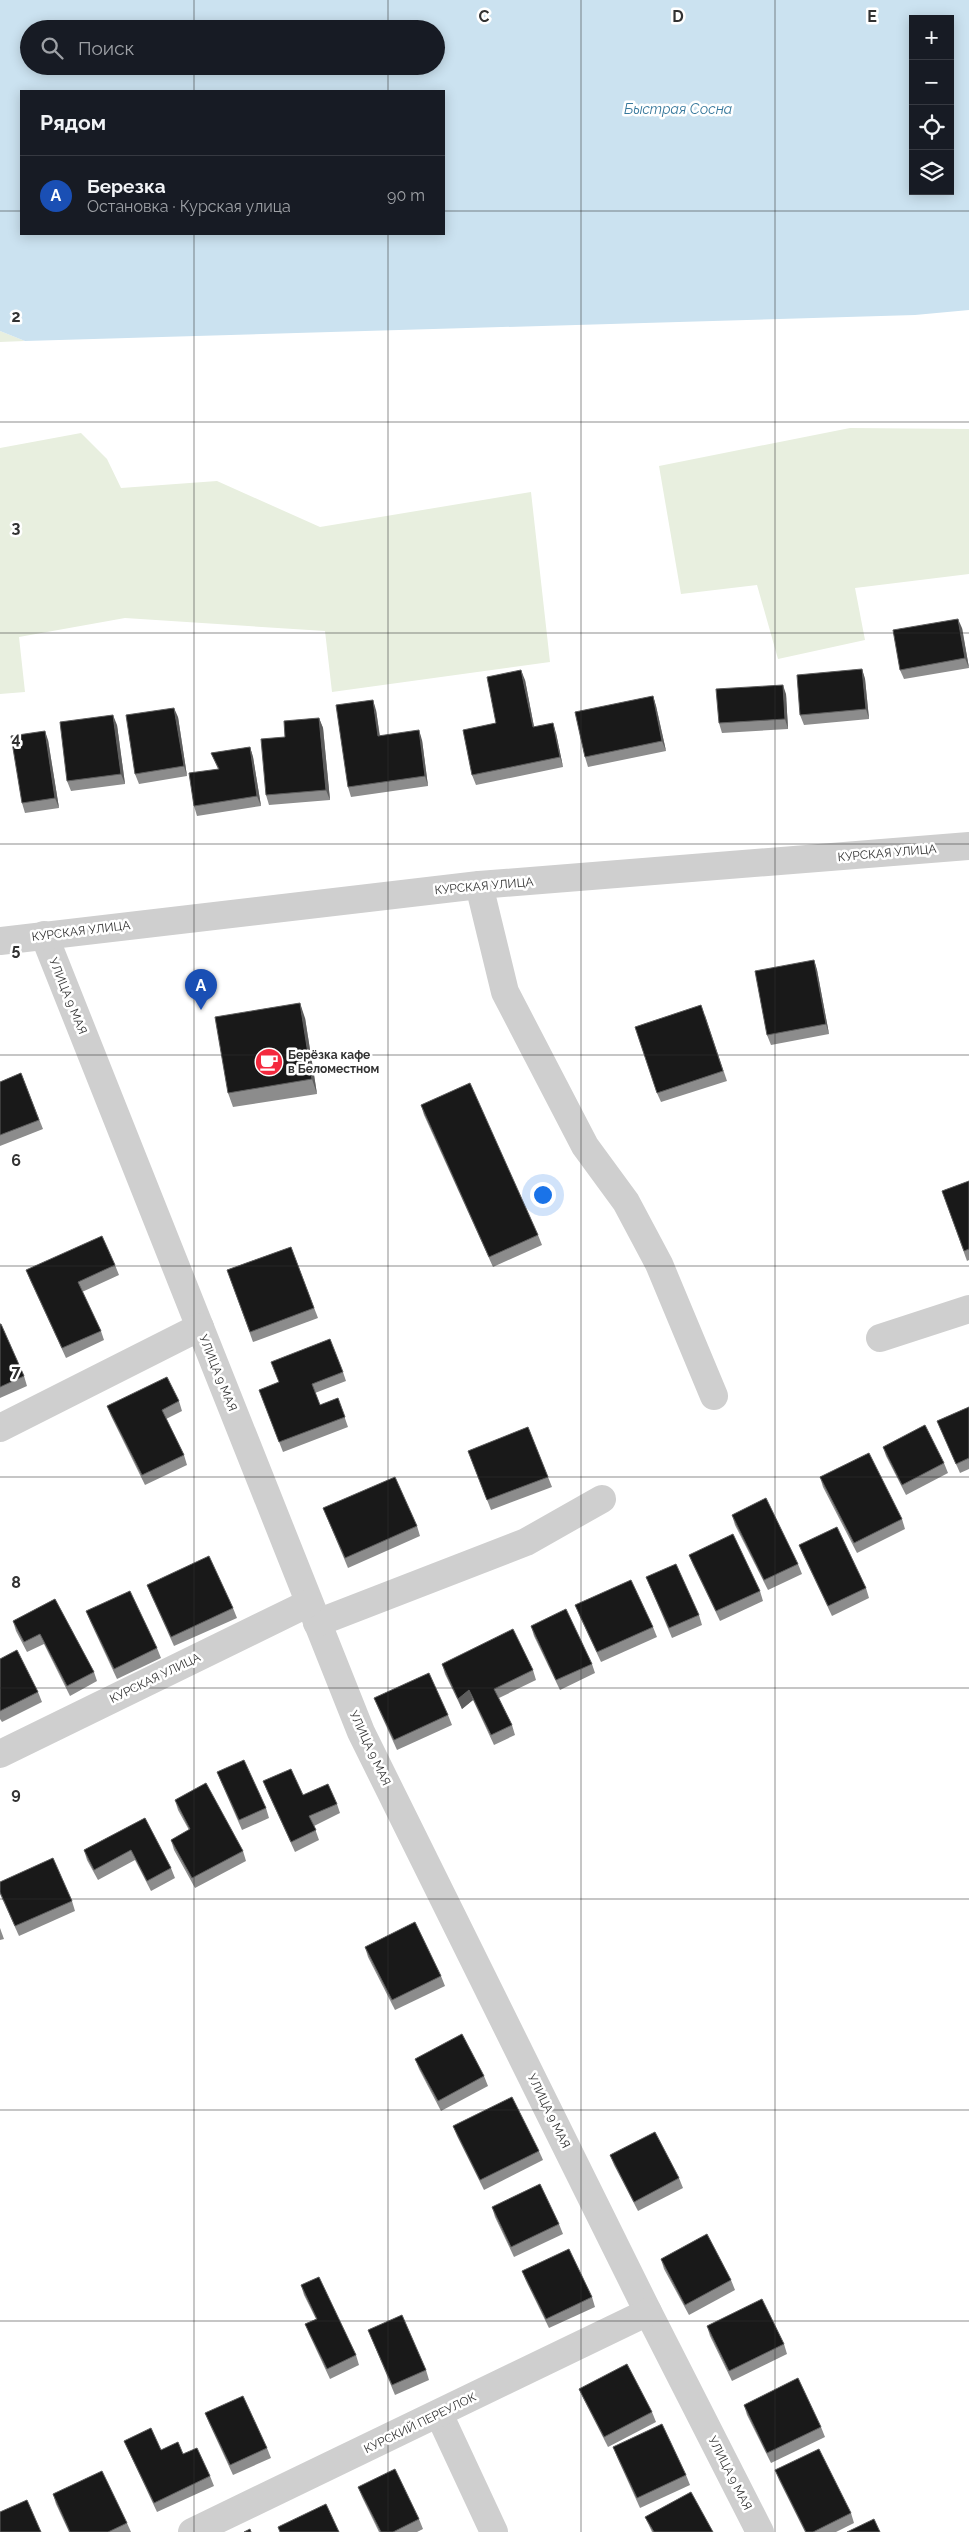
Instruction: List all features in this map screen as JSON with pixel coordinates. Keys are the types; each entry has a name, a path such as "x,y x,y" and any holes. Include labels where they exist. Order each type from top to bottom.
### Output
{"street":[{"name":"КУРСКАЯ УЛИЦА","path":"0,940 479,885 969,846"},
{"path":"479,885 505,992 585,1146 626,1202 659,1264 714,1396"},
{"name":"УЛИЦА 9 МАЯ","path":"44,935 361,1732 648,2312 760,2532"},
{"path":"880,1338 969,1309"},
{"path":"0,1428 200,1327"},
{"name":"КУРСКАЯ УЛИЦА","path":"0,1754 313,1613 526,1542 602,1499"},
{"name":"КУРСКИЙ ПЕРЕУЛОК","path":"192,2532 648,2312"},
{"path":"439,2414 494,2532"}],"green space":[{"path":"0,331 25,341 0,342"},
{"path":"850,428 969,429 969,574 855,588 865,640 778,659 757,585 681,594 659,466"},
{"path":"81,433 107,459 121,488 217,481 320,527 531,492 550,662 332,692 325,631 125,618 19,637 25,692 0,694 0,448"}],"water":[{"name":"Быстрая Сосна","path":"0,0 969,0 969,310 915,315 25,341 0,331"}],"building":[{"path":"958,619 965,658 900,670 893,630"},
{"path":"862,669 866,709 800,715 797,675"},
{"path":"521,670 533,727 553,723 560,757 472,775 463,730 496,723 487,677"},
{"path":"783,685 785,719 719,723 716,689"},
{"path":"653,696 662,741 585,757 575,712"},
{"path":"373,700 378,736 419,730 425,776 348,787 336,705"},
{"path":"174,708 184,766 135,774 126,715"},
{"path":"113,715 121,774 67,781 60,722"},
{"path":"319,718 326,790 266,795 261,739 285,737 284,721"},
{"path":"45,731 55,798 22,803 11,736"},
{"path":"250,747 257,796 194,806 189,773 219,769 211,753"},
{"path":"814,960 826,1024 767,1035 755,971"},
{"name":"Берёзка кафе в Беломестном","path":"300,1003 312,1079 228,1093 215,1017"},
{"path":"701,1005 723,1071 657,1093 635,1027"},
{"path":"21,1073 39,1120 0,1135 0,1082"},
{"path":"470,1083 538,1235 489,1257 421,1105"},
{"path":"969,1181 969,1249 964,1251 942,1191"},
{"path":"102,1236 115,1265 78,1282 101,1331 62,1348 26,1270"},
{"path":"291,1247 314,1308 250,1332 227,1270"},
{"path":"0,1324 24,1376 0,1387"},
{"path":"330,1339 343,1372 312,1384 320,1405 338,1398 345,1417 279,1442 259,1390 279,1382 271,1362"},
{"path":"167,1377 179,1401 162,1410 184,1455 142,1475 107,1406"},
{"path":"969,1407 969,1458 956,1464 937,1421"},
{"path":"925,1425 944,1463 902,1485 883,1447"},
{"path":"528,1427 548,1477 487,1500 468,1451"},
{"path":"869,1453 902,1519 854,1543 820,1477"},
{"path":"395,1477 417,1526 345,1558 323,1508"},
{"path":"766,1498 798,1564 764,1580 732,1515"},
{"path":"837,1527 866,1588 828,1606 799,1545"},
{"path":"733,1534 760,1591 716,1611 689,1555"},
{"path":"209,1556 233,1608 171,1637 147,1585"},
{"path":"676,1564 699,1615 669,1628 646,1577"},
{"path":"631,1580 653,1627 597,1652 575,1605"},
{"path":"130,1591 157,1648 114,1669 86,1611"},
{"path":"55,1599 94,1672 67,1686 40,1634 24,1642 13,1621"},
{"path":"566,1609 592,1664 556,1680 531,1626"},
{"path":"513,1629 533,1670 494,1689 512,1725 491,1735 469,1690 458,1699 442,1664"},
{"path":"17,1650 38,1692 0,1711 0,1659"},
{"path":"429,1673 448,1715 394,1740 374,1698"},
{"path":"244,1760 266,1808 239,1820 217,1772"},
{"path":"291,1769 303,1795 328,1784 337,1804 309,1816 316,1830 291,1842 263,1781"},
{"path":"206,1783 243,1851 192,1878 171,1840 190,1829 175,1800"},
{"path":"145,1818 171,1868 147,1881 131,1850 94,1870 84,1850"},
{"path":"53,1858 72,1901 15,1926 0,1892 0,1882"},
{"path":"415,1922 441,1976 392,2000 365,1947"},
{"path":"462,2034 484,2076 438,2101 415,2059"},
{"path":"512,2097 539,2151 480,2180 453,2126"},
{"path":"655,2132 679,2178 634,2202 610,2155"},
{"path":"540,2184 559,2224 511,2247 492,2207"},
{"path":"707,2234 731,2280 685,2305 661,2259"},
{"path":"569,2249 592,2297 546,2319 522,2271"},
{"path":"319,2277 356,2355 327,2369 305,2324 317,2319 301,2285"},
{"path":"762,2299 784,2344 729,2371 707,2326"},
{"path":"402,2315 426,2370 392,2385 368,2330"},
{"path":"627,2364 652,2412 604,2437 579,2389"},
{"path":"798,2378 821,2427 767,2453 744,2405"},
{"path":"243,2396 267,2448 230,2465 205,2413"},
{"path":"662,2424 686,2475 637,2498 613,2447"},
{"path":"151,2428 161,2450 178,2442 183,2454 197,2448 210,2476 154,2503 124,2441"},
{"path":"819,2449 851,2513 813,2532 806,2532 775,2470"},
{"path":"395,2469 419,2519 393,2532 381,2532 358,2487"},
{"path":"102,2471 127,2523 108,2532 70,2532 53,2494"},
{"path":"691,2492 713,2532 654,2532 645,2517"},
{"path":"27,2500 41,2532 0,2532 0,2512"},
{"path":"326,2504 339,2532 280,2532 278,2527"},
{"path":"874,2519 880,2532 847,2532"}],"place":[{"name":"Березка","path":"201,1010"},
{"name":"Берёзка кафе в Беломестном","path":"269,1062"}]}
